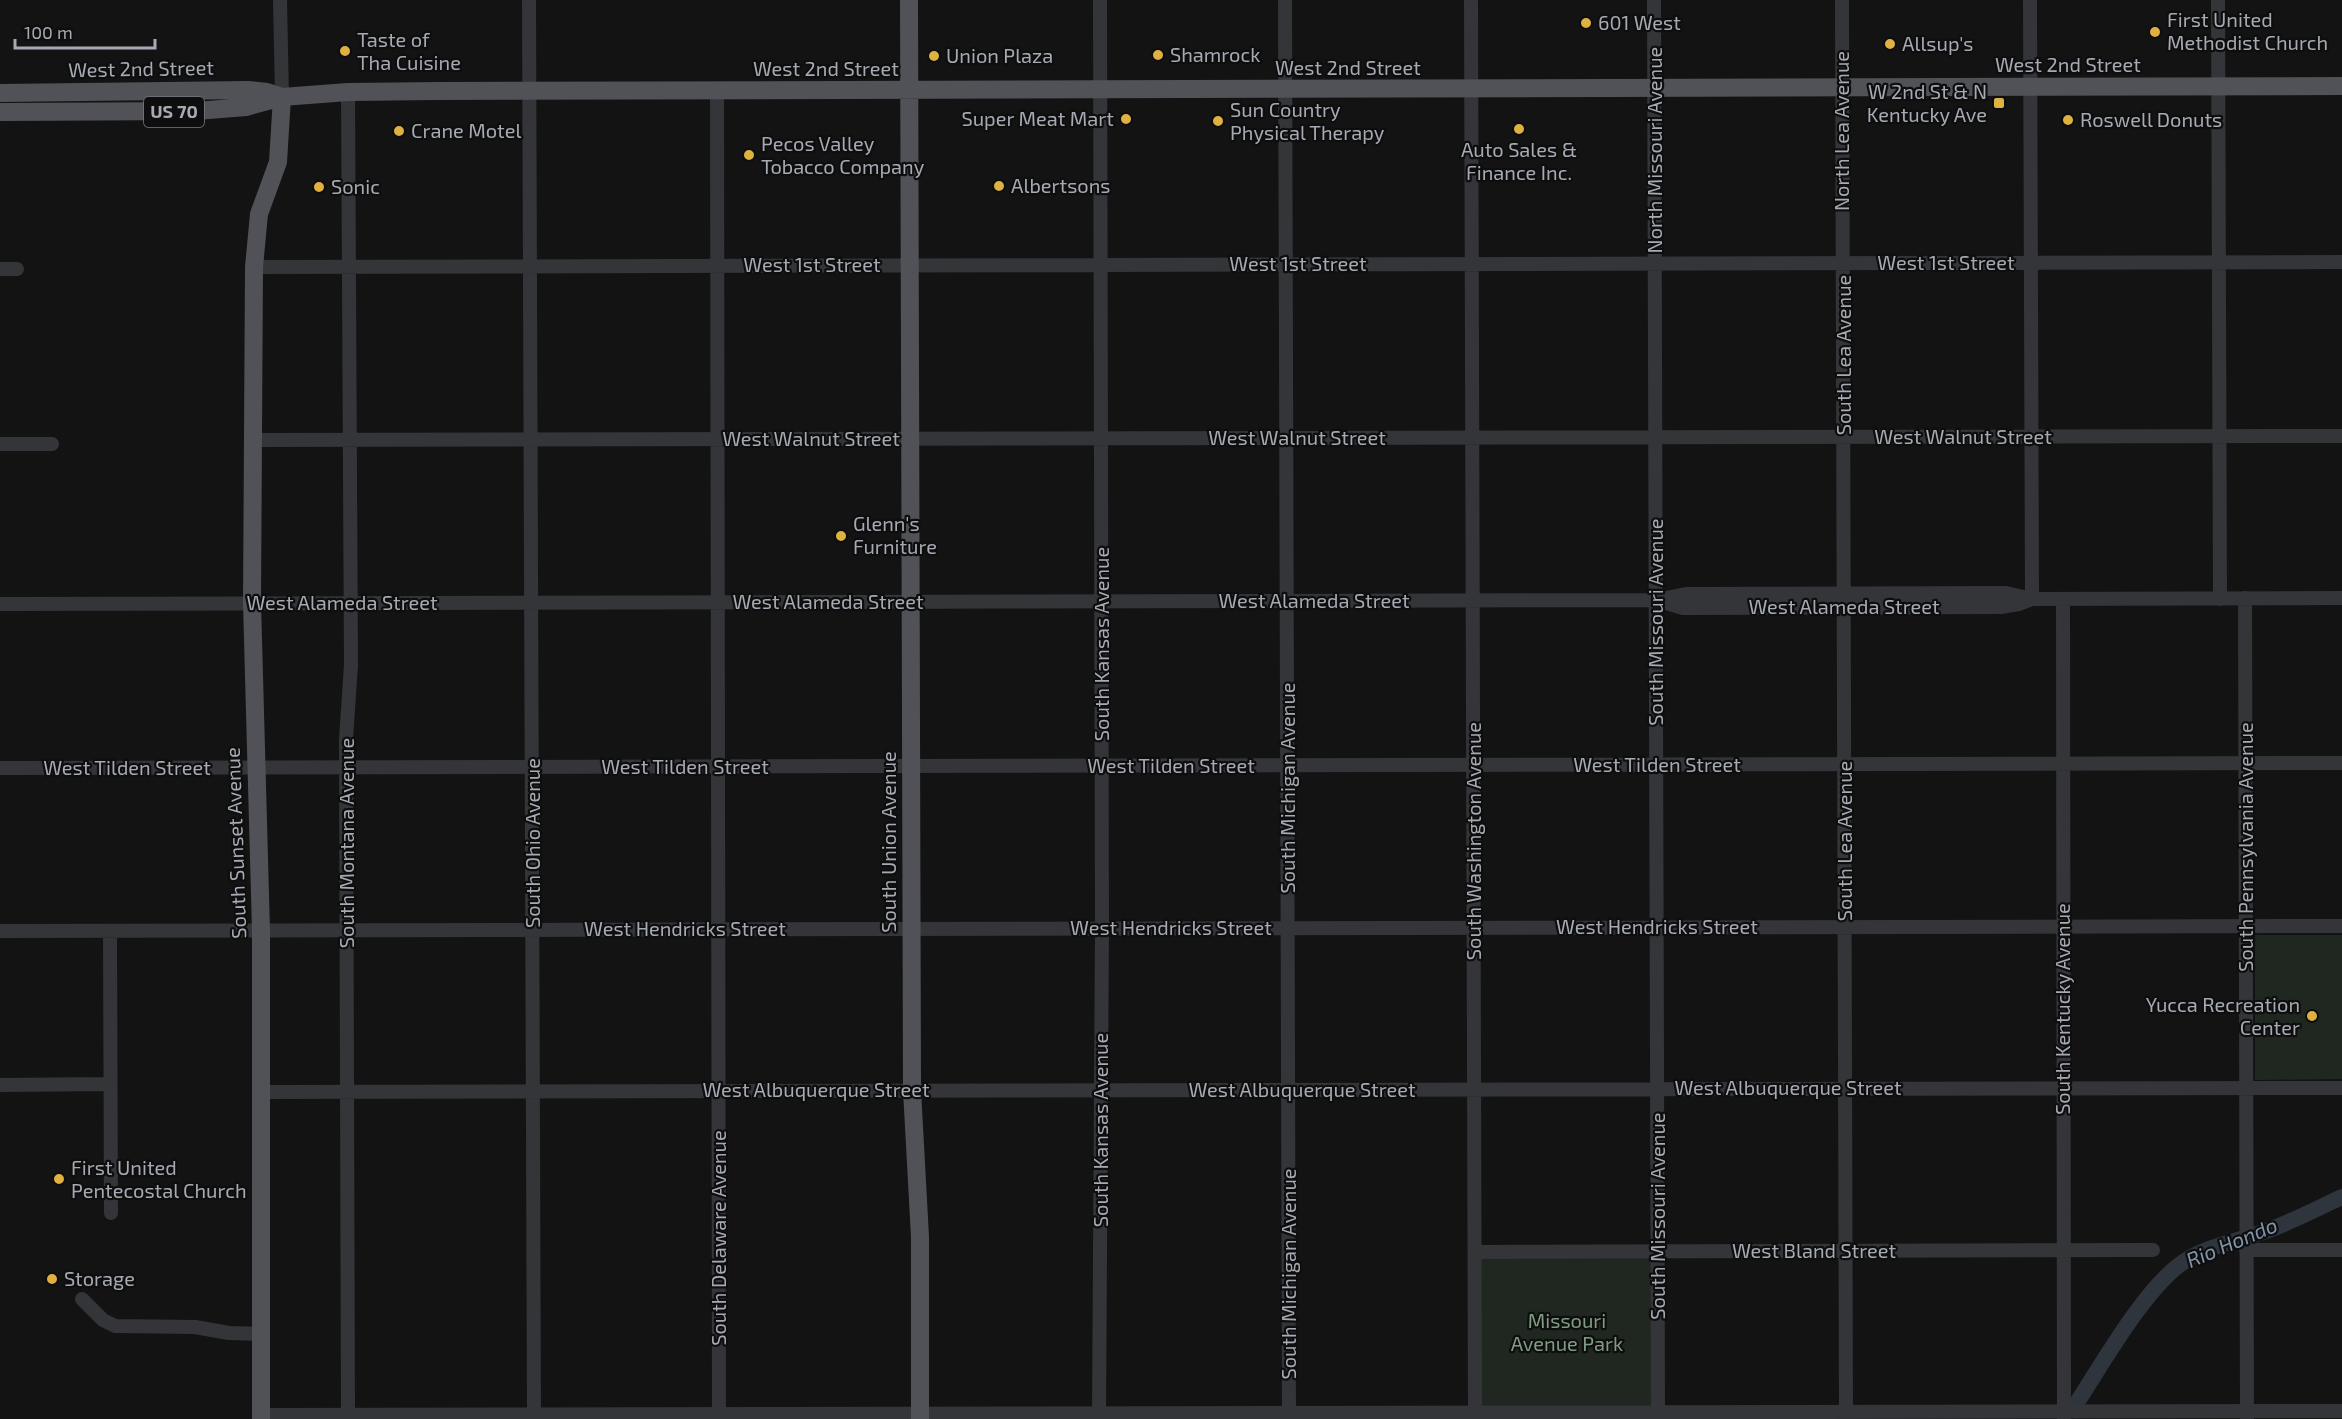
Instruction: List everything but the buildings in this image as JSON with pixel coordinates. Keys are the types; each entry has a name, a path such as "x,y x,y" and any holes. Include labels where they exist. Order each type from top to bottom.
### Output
{"main road":[{"name":"South Union Avenue","path":"909,0 912,1090 919,1230 920,1417"},
{"name":"West 2nd Street","path":"0,112 223,109 253,105 282,97 348,92 2342,86"},
{"name":"West 2nd Street","path":"0,93 248,90 267,92 282,97"},
{"name":"South Sunset Avenue","path":"261,1417 261,931 252,603 254,267 259,214 278,162 282,97"}],"street":[{"path":"280,0 282,97"},
{"name":"South Ohio Avenue","path":"529,0 534,1417"},
{"name":"South Kansas Avenue","path":"1099,1417 1102,1090 1100,0"},
{"name":"South Michigan Avenue","path":"1285,0 1289,1416"},
{"name":"South Washington Avenue","path":"1471,0 1475,1416"},
{"name":"North Missouri Avenue","path":"1654,0 1655,263"},
{"name":"North Lea Avenue","path":"1842,0 1843,263"},
{"path":"2030,0 2032,599"},
{"path":"2218,0 2220,599"},
{"name":"South Delaware Avenue","path":"717,91 719,1417"},
{"name":"South Montana Avenue","path":"348,92 351,603 346,767 348,1417"},
{"name":"West 1st Street","path":"254,267 2342,262"},
{"name":"South Missouri Avenue","path":"1655,263 1659,1413"},
{"name":"South Lea Avenue","path":"1843,263 1846,1416"},
{"path":"0,269 17,269"},
{"name":"West Walnut Street","path":"253,440 2342,436"},
{"path":"0,444 52,444"},
{"name":"West Alameda Street","path":"0,604 1656,600 1686,594 1845,593 2006,593 2032,599 2342,598"},
{"name":"South Pennsylvania Avenue","path":"2245,598 2247,1415"},
{"name":"West Alameda Street","path":"1656,600 1683,608 1845,608 2001,607 2032,599"},
{"name":"South Kentucky Avenue","path":"2063,599 2064,1416"},
{"name":"West Tilden Street","path":"0,768 2342,763"},
{"name":"West Hendricks Street","path":"0,931 2342,926"},
{"path":"110,931 111,1213"},
{"path":"0,1085 110,1084"},
{"name":"West Albuquerque Street","path":"262,1092 2342,1088"},
{"name":"West Bland Street","path":"1475,1252 2153,1250"},
{"path":"2246,1250 2342,1250"},
{"path":"82,1299 103,1320 115,1326 195,1327 229,1333 261,1334"},
{"path":"261,1417 1475,1416 1659,1413 2064,1416 2247,1415 2342,1411"}],"green space":[{"path":"2255,935 2342,935 2342,1079 2255,1080"},
{"name":"Missouri Avenue Park","path":"1475,1252 1658,1252 1658,1413 1475,1413"}],"waterway":[{"name":"Rio Hondo","path":"2078,1401 2139,1308 2153,1290 2182,1263 2211,1248 2253,1236 2342,1197"}],"place":[{"name":"601 West","path":"1586,23"},
{"name":"First United Methodist Church","path":"2155,32"},
{"name":"Allsup's","path":"1890,44"},
{"name":"Taste of Tha Cuisine","path":"345,51"},
{"name":"Shamrock","path":"1158,55"},
{"name":"Union Plaza","path":"934,56"},
{"name":"W 2nd St & N Kentucky Ave","path":"1999,103"},
{"name":"Super Meat Mart","path":"1126,119"},
{"name":"Roswell Donuts","path":"2068,120"},
{"name":"Sun Country Physical Therapy","path":"1218,121"},
{"name":"Auto Sales & Finance Inc.","path":"1519,129"},
{"name":"Crane Motel","path":"399,131"},
{"name":"Pecos Valley Tobacco Company","path":"749,155"},
{"name":"Albertsons","path":"999,186"},
{"name":"Sonic","path":"319,187"},
{"name":"Glenn's Furniture","path":"841,536"},
{"name":"Yucca Recreation Center","path":"2312,1016"},
{"name":"First United Pentecostal Church","path":"59,1179"},
{"name":"Storage","path":"52,1279"}]}
